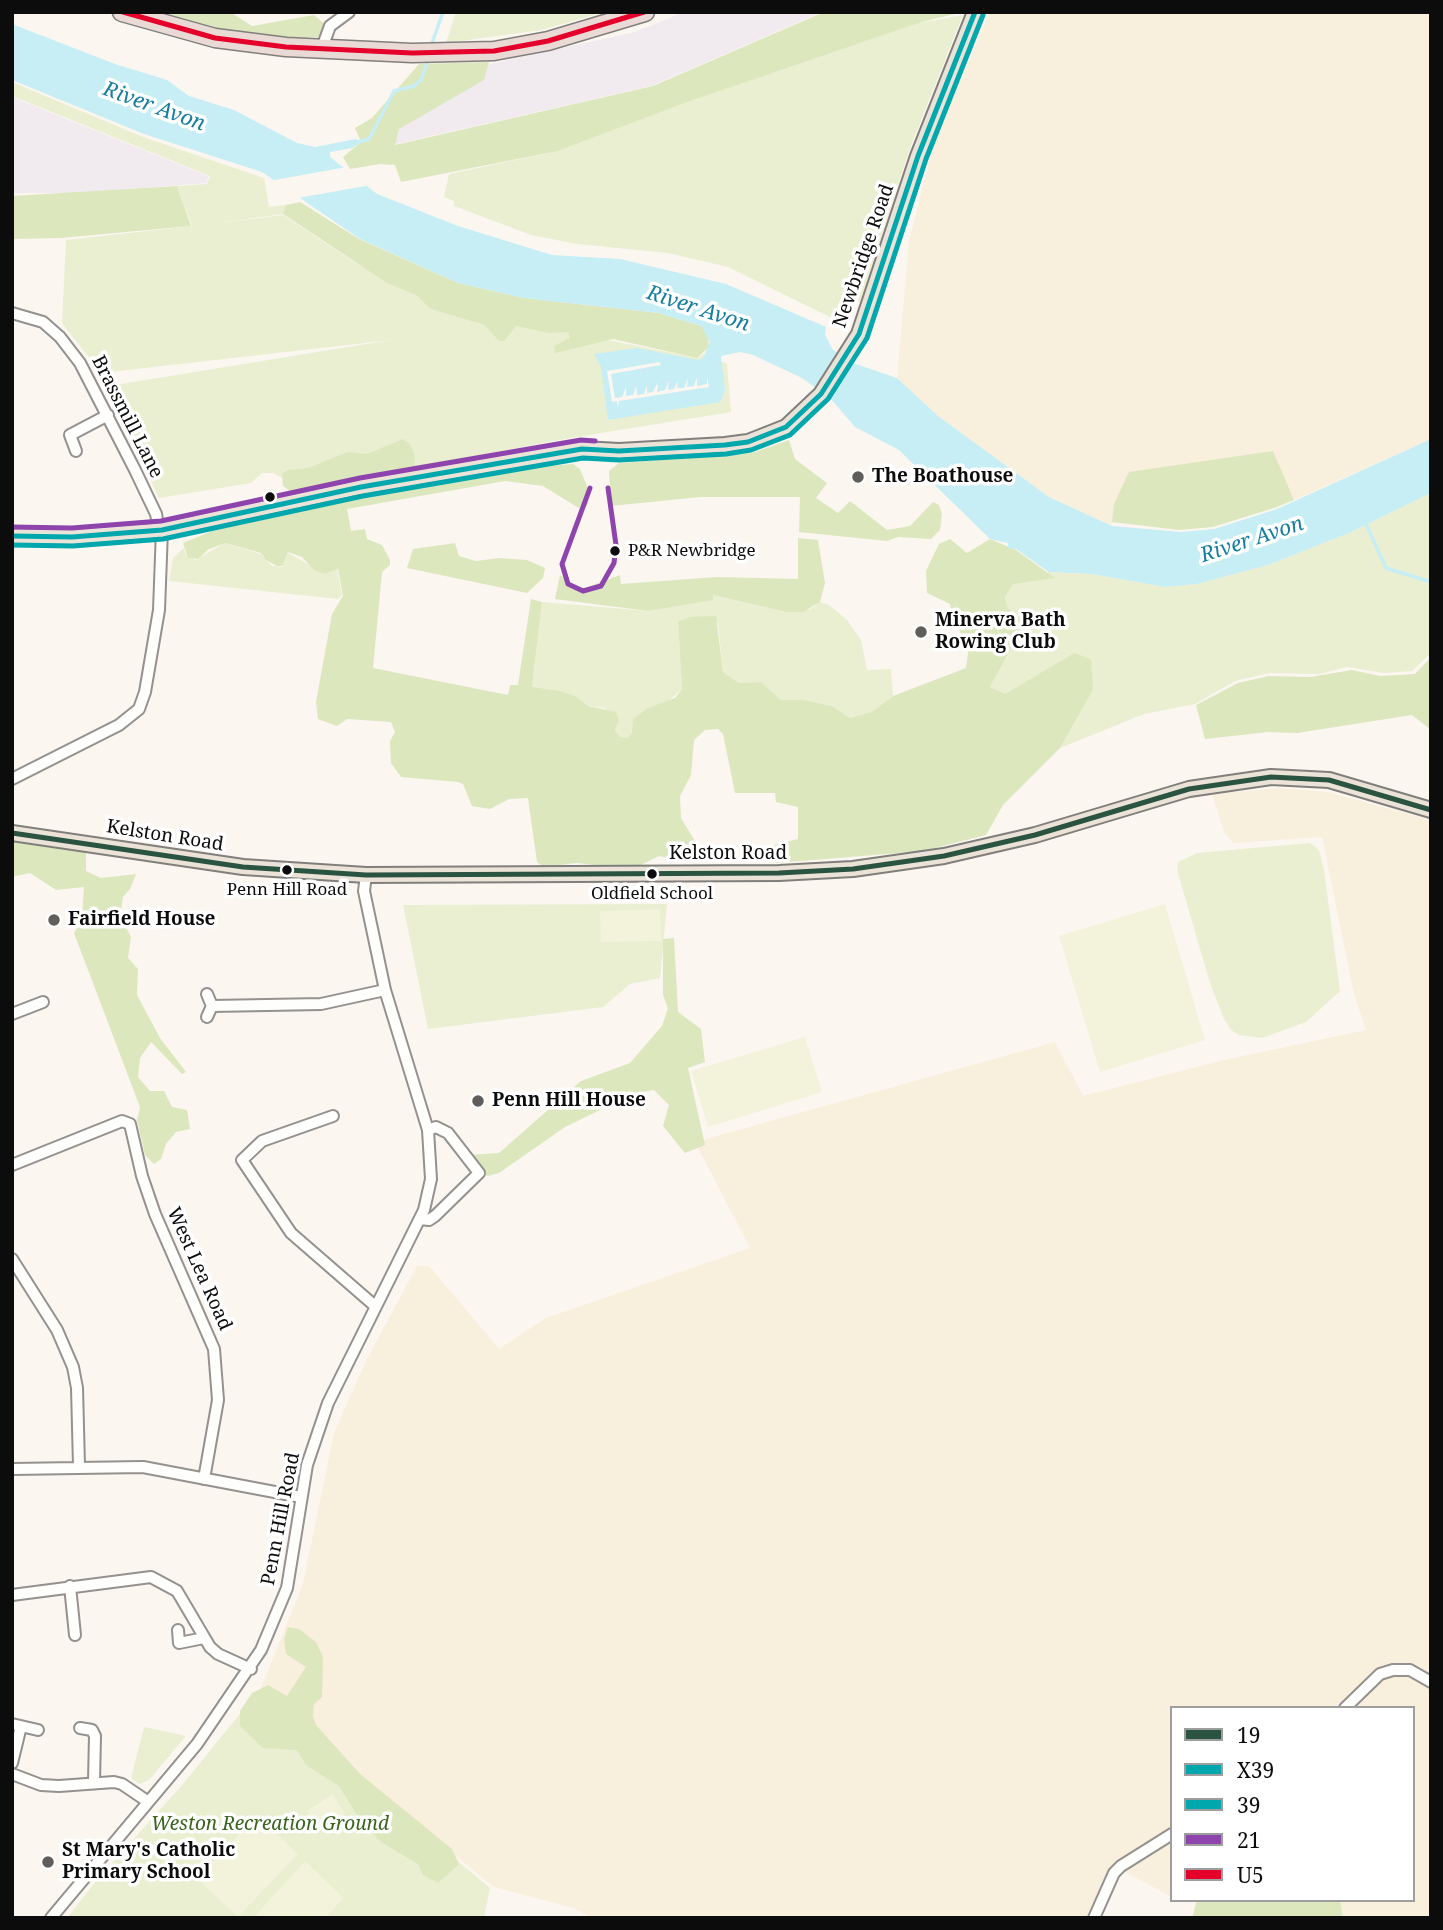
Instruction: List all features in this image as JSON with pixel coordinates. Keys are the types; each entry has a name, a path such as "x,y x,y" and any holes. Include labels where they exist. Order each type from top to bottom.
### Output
{"highway":[{"path":"122,12 215,38 412,53 494,51 548,41 645,12"}],"main road":[{"name":"Newbridge Road","path":"12,536 72,537 160,530 288,501 582,449 619,452 748,442 786,427 821,394 859,334 918,156 975,12"},
{"name":"Kelston Road","path":"12,833 243,867 366,875 779,873 853,869 979,849 1189,789 1271,777 1329,780 1431,810"}],"street":[{"path":"322,48 331,26 349,12"},
{"name":"Brassmill Lane","path":"12,313 43,322 60,337 80,362 156,514 160,530"},
{"path":"76,451 64,435 108,415"},
{"path":"12,779 119,725 139,709 145,692 159,610 160,530"},
{"name":"Penn Hill Road","path":"51,1918 146,1801 197,1744 251,1669 272,1628 287,1588 307,1465 328,1403 421,1219 431,1178 428,1130 385,989 364,891 366,875"},
{"path":"207,994 210,1011 321,1004 385,989"},
{"path":"12,1014 39,1003 40,1017"},
{"path":"332,1116 262,1141 242,1160 291,1233 375,1306"},
{"name":"West Lea Road","path":"12,1165 121,1121 131,1128 142,1176 155,1214 214,1349 218,1400 204,1479"},
{"path":"421,1219 429,1220 435,1216 479,1173 448,1133 436,1127 428,1130"},
{"path":"12,1259 57,1330 73,1367 77,1388 79,1466"},
{"path":"12,1469 142,1467 301,1497"},
{"path":"12,1595 151,1577 177,1591 204,1637 218,1654 251,1669"},
{"path":"70,1586 75,1635"},
{"path":"178,1630 178,1643 204,1637"},
{"path":"1347,1706 1381,1674 1393,1670 1410,1670 1431,1682"},
{"path":"12,1763 17,1725 38,1730"},
{"path":"80,1728 92,1730 95,1736 94,1781"},
{"path":"12,1774 41,1784 59,1786 94,1781 122,1784 146,1801"},
{"path":"1094,1918 1114,1874 1121,1866 1170,1834"}],"shaded area":[{"path":"684,12 822,12 651,86 387,146 385,137 472,68 635,32"},
{"path":"990,12 1431,12 1431,439 1294,500 1273,452 1114,504 1112,526 1049,497 938,416 897,378 909,242 933,145"},
{"path":"12,97 208,176 207,183 74,193 12,193"},
{"path":"1279,788 1327,792 1431,820 1431,1918 1343,1918 1340,1902 1415,1902 1415,1706 1170,1706 1170,1896 1116,1867 1105,1877 1088,1918 591,1918 574,1908 494,1887 349,1769 261,1688 303,1584 334,1433 366,1361 417,1266 429,1266 499,1349 546,1318 750,1248 695,1142 1055,1042 1083,1096 1224,1060 1366,1030 1354,994 1322,837 1233,843 1224,832 1212,794"}],"green space":[{"path":"153,12 230,12 252,26 314,15 327,26 321,37 289,38 285,41 214,29"},
{"path":"456,12 605,12 541,30 446,43"},
{"path":"824,12 963,12 922,22 690,101 558,151 401,182 395,165 380,164 350,169 343,157 361,142 355,128 372,118 419,64 489,62 484,80 399,129 395,145 653,86"},
{"path":"963,15 910,148 861,300 834,319 728,267 668,253 577,244 531,235 454,206 454,201 444,197 449,174 558,151 697,98 919,23"},
{"path":"12,82 143,137 264,178 269,207 286,205 283,214 213,224 283,215 359,265 450,302 519,322 697,358 704,354 727,364 731,412 570,438 411,468 284,479 273,473 262,473 251,483 159,498 111,397 115,385 391,340 101,373 62,323 66,240 192,226 177,186 207,184 210,176 12,96"},
{"path":"177,186 191,226 61,238 12,239 12,196"},
{"path":"300,202 359,239 458,283 524,298 659,313 701,326 708,335 709,347 697,358 613,339 555,353 554,346 570,338 568,332 549,333 516,326 504,341 499,341 485,325 431,309 416,295 387,283 283,214 286,205"},
{"path":"403,439 410,444 414,453 415,465 410,471 293,493 283,486 282,474 288,470 308,468 348,452 367,454"},
{"path":"789,440 795,459 827,483 816,498 838,513 850,501 887,530 910,526 933,502 939,505 942,514 940,530 931,539 898,537 887,541 799,532 800,497 700,497 611,506 609,471 619,463 752,453"},
{"path":"1273,451 1294,500 1213,527 1179,530 1112,522 1114,504 1129,472"},
{"path":"573,464 580,469 589,491 588,504 582,510 543,486 505,481 347,509 351,531 365,529 367,539 382,545 390,560 390,565 382,572 373,668 508,695 510,685 518,685 531,599 542,602 532,687 560,691 577,697 588,706 616,712 619,720 615,730 620,737 628,738 632,733 633,719 648,708 675,698 682,689 678,622 690,617 716,616 723,672 739,683 761,682 781,700 804,700 832,706 850,718 872,712 893,696 966,668 969,647 953,620 950,604 927,593 926,571 939,544 950,539 967,553 990,539 1016,550 1055,578 1013,584 1005,597 1008,608 1021,619 1020,632 990,687 1005,694 1074,653 1091,659 1093,690 1060,748 1003,805 986,835 923,851 776,863 774,845 798,839 798,807 776,802 775,793 735,793 723,734 718,729 705,730 694,740 691,775 680,796 681,818 698,846 699,858 692,862 659,856 639,866 623,868 576,863 544,867 537,862 528,798 509,799 490,809 472,806 463,784 401,777 391,763 390,741 395,732 391,722 347,719 337,726 318,719 316,702 332,614 343,596 338,569 325,574 314,570 302,557 288,552 283,566 277,566 266,560 261,553 225,543 209,549 198,559 188,558 183,543 212,531 346,500 512,469"},
{"path":"1431,493 1431,653 1412,671 1384,673 1347,667 1319,674 1270,673 1235,681 1195,704 1144,714 1060,748 1093,690 1074,653 1004,695 990,687 1020,632 1021,619 1008,608 1005,597 1012,584 1049,572 1092,574 1164,587 1197,584 1268,565 1349,533"},
{"path":"798,538 818,540 825,583 820,602 803,612 786,612 713,595 713,600 648,611 555,599 560,575 575,586 585,588 620,575 621,584 717,577 798,579"},
{"path":"224,543 261,554 272,566 283,567 288,553 325,574 337,569 342,595 338,599 169,581 173,558 184,548 187,557 196,560"},
{"path":"455,543 459,556 476,561 499,558 527,560 545,568 543,578 527,593 407,568 413,549"},
{"path":"713,595 786,612 811,609 820,602 829,605 847,620 861,640 867,670 891,669 893,696 873,712 850,718 832,706 804,700 781,700 761,682 739,683 723,672 718,623 678,622 682,689 628,738 620,738 615,730 618,720 604,708 588,706 577,697 532,688 542,602 648,611 713,599"},
{"path":"1431,657 1431,730 1412,715 1297,733 1268,732 1205,739 1196,705 1238,683 1269,676 1310,677 1352,670 1380,676 1415,674"},
{"path":"12,840 86,848 86,871 101,878 136,874 130,889 123,897 120,916 131,937 128,958 138,969 137,995 160,1038 186,1072 182,1074 151,1042 140,1058 138,1077 150,1091 164,1091 172,1107 187,1110 190,1129 176,1132 166,1144 161,1159 154,1164 145,1155 137,1120 140,1107 74,933 82,918 84,887 56,890 30,873 12,877"},
{"path":"1310,843 1319,850 1324,870 1340,991 1306,1022 1262,1038 1239,1035 1231,1030 1224,1019 1210,983 1177,870 1178,862 1197,853"},
{"path":"667,904 660,978 630,984 603,1007 428,1029 403,905"},
{"path":"1165,904 1205,1040 1100,1072 1059,936"},
{"path":"660,909 661,941 601,942 600,911"},
{"path":"674,938 678,1012 701,1029 705,1062 688,1068 705,1145 685,1153 663,1126 669,1105 654,1090 635,1093 565,1127 499,1173 488,1176 479,1173 470,1155 499,1153 581,1081 630,1063 662,1026 668,1008 663,995 663,939"},
{"path":"805,1037 822,1092 708,1127 691,1071"},
{"path":"288,1627 299,1629 316,1642 323,1657 322,1697 314,1704 313,1716 316,1725 360,1774 452,1849 459,1864 438,1883 423,1875 418,1864 381,1842 360,1820 339,1786 306,1765 297,1750 263,1748 240,1726 240,1711 252,1693 268,1685 287,1696 306,1667 286,1654 284,1639"},
{"name":"Weston Recreation Ground","path":"260,1689 344,1767 490,1888 484,1918 67,1918 96,1881 183,1784"},
{"path":"144,1727 186,1736 149,1780 139,1784 131,1778"},
{"path":"332,1794 345,1813 320,1830 307,1811"},
{"path":"257,1815 298,1854 238,1917 197,1879"},
{"path":"305,1861 344,1898 325,1918 253,1918"},
{"path":"1196,1902 1340,1902 1343,1918 1192,1918"}],"water":[{"name":"River Avon","path":"12,24 115,64 167,80 189,96 234,110 297,143 315,147 356,139 360,142 353,148 330,152 330,157 377,194 458,226 552,255 620,259 726,284 826,327 825,335 833,350 853,363 897,378 938,416 1049,497 1112,526 1181,532 1214,529 1277,509 1431,439 1431,493 1349,533 1268,565 1197,584 1164,587 1092,574 1049,572 1016,549 1008,548 1008,543 990,539 899,450 855,427 830,398 802,378 753,355 740,352 721,356 725,391 720,402 608,420 601,367 594,354 637,348 698,360 703,358 710,342 701,326 659,313 524,298 458,283 360,239 262,172 144,134 12,80"}],"pier":[{"path":"347,167 371,185 292,199 269,181"},
{"path":"660,362 661,365 611,374 615,398 622,397 626,387 626,396 633,395 636,386 637,395 644,394 647,385 647,393 653,392 658,382 657,392 665,390 669,381 668,390 674,389 678,380 677,388 684,388 688,378 687,387 694,386 697,377 697,386 707,384 707,377 709,387 619,401 618,408 617,401 612,402 607,371"}],"waterway":[{"path":"431,46 443,12"},
{"path":"356,143 369,139 394,91 414,86 421,80 429,57"},
{"path":"1365,522 1386,568 1431,582"}],"transit line":[{"name":"U5","path":"123,12 215,38 286,47 412,53 494,51 548,41 644,12"},
{"name":"X39","path":"12,536 72,537 162,530 361,487 582,449 619,451 725,445 748,442 786,427 821,394 859,334 918,156 975,12"},
{"name":"39","path":"12,545 73,546 163,539 363,496 583,458 619,460 726,454 751,450 790,435 828,399 867,338 926,159 983,15"},
{"name":"21","path":"12,527 72,528 161,521 360,478 581,440 595,441"},
{"name":"21","path":"590,488 562,564 568,584 583,591 601,586 614,563 616,545 608,488"},
{"name":"19","path":"12,833 243,867 366,875 779,873 853,869 944,856 1035,835 1189,789 1271,777 1329,780 1431,810"}],"place":[{"name":"The Boathouse","path":"858,477"},
{"name":"P&R Newbridge","path":"615,551"},
{"name":"Minerva Bath Rowing Club","path":"921,632"},
{"name":"Penn Hill Road","path":"287,870"},
{"name":"Oldfield School","path":"652,874"},
{"name":"Fairfield House","path":"54,920"},
{"name":"Penn Hill House","path":"478,1101"},
{"name":"St Mary's Catholic Primary School","path":"48,1862"}]}
